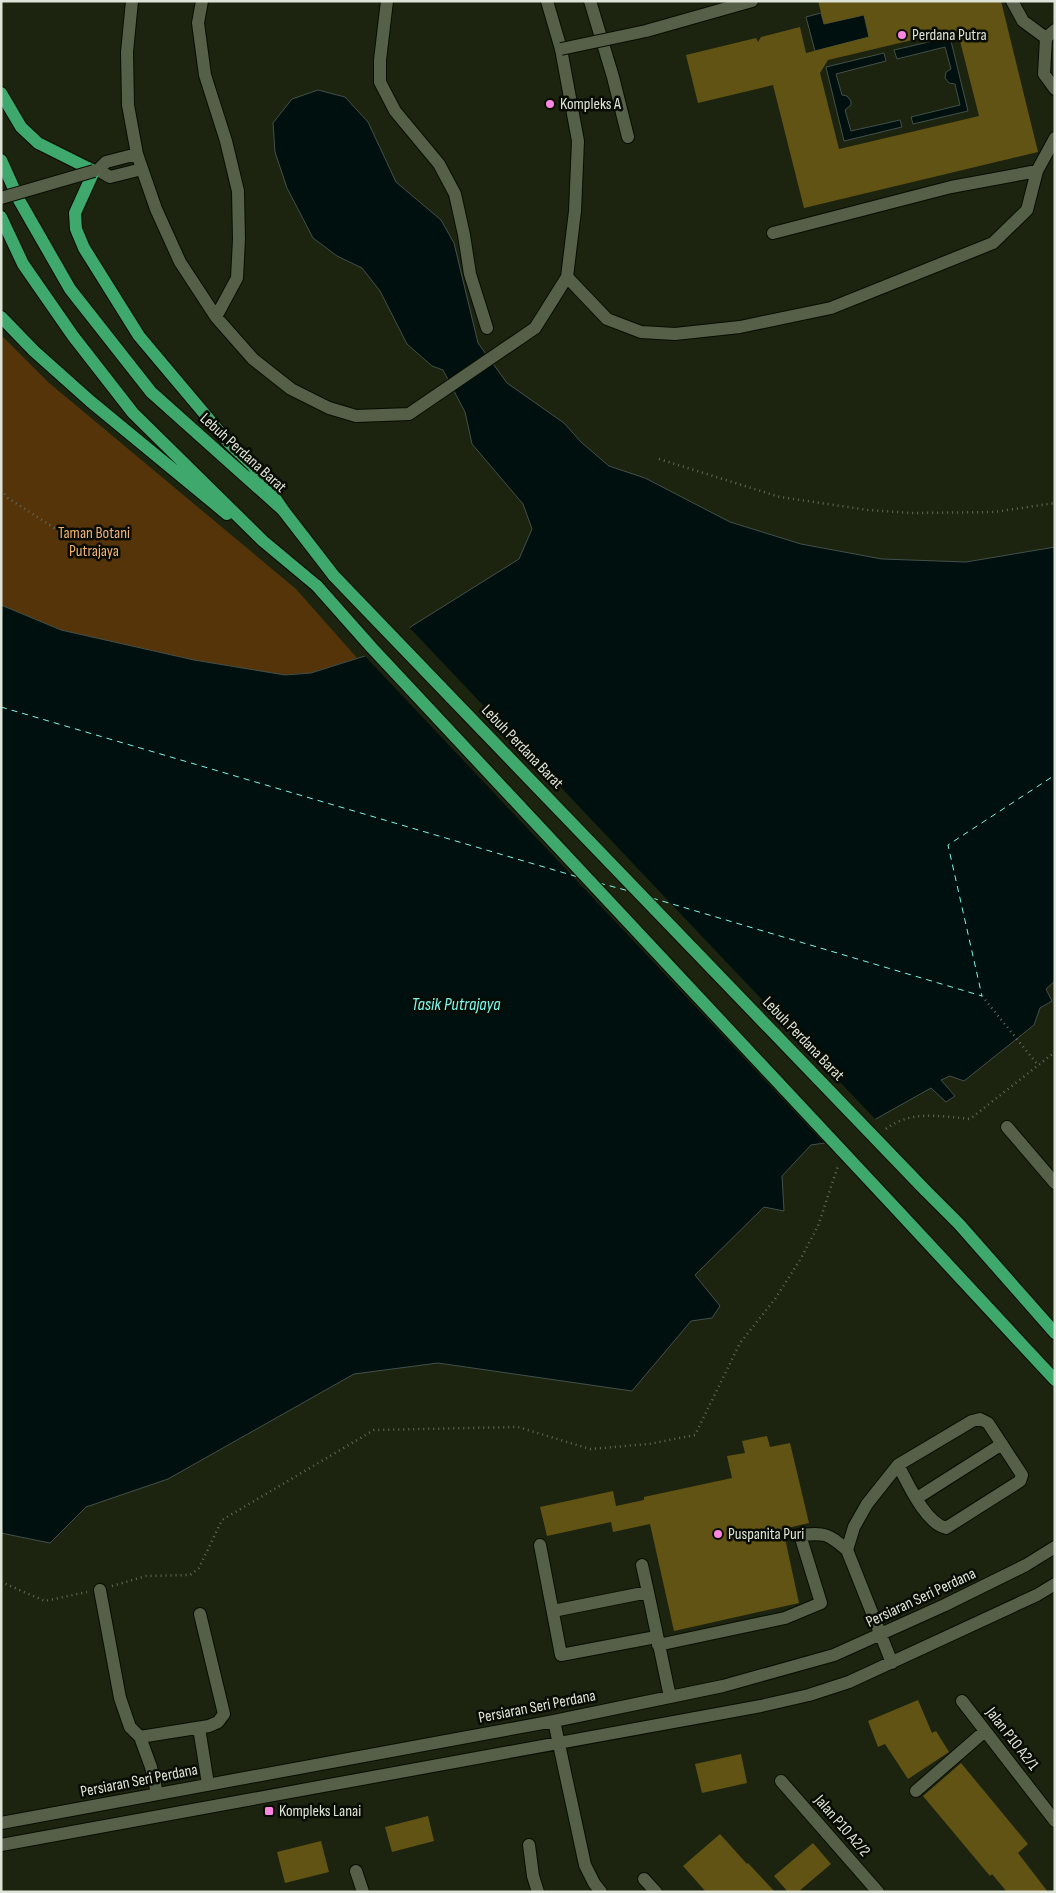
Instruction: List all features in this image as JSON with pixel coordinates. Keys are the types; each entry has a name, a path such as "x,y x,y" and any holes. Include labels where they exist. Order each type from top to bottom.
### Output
{"main road":[{"path":"1,93 21,127 38,143 96,171 75,213 76,229 84,248 140,336 229,443 253,466 283,510"},
{"name":"Lebuh Perdana Barat","path":"1,160 19,200 70,289 151,392 283,510 334,576 959,1224 1055,1333"},
{"path":"1,217 24,264 73,336 133,413 264,541 317,586 372,648 1055,1380"},
{"path":"1,317 34,351 212,504 264,541"}],"street":[{"path":"132,1 127,52 128,105 137,154 156,209 180,262 216,317 253,359 292,389 329,408 356,416 409,414 535,328 567,277 575,211 578,141 561,50 547,1"},
{"path":"202,1 198,24 205,75 226,141 238,191 239,239 237,278 216,317"},
{"path":"387,1 380,60 380,82 395,111 439,164 455,194 470,274 487,328"},
{"path":"590,1 613,77 628,137"},
{"path":"561,50 646,31 752,1"},
{"path":"1012,1 1023,21 1050,34 1044,74 1055,89"},
{"path":"567,277 607,319 641,332 675,334 740,327 831,308 993,243 1027,210 1037,171 1055,138"},
{"path":"1,198 96,171 106,162 137,154"},
{"path":"96,171 110,177 142,169"},
{"path":"773,233 951,187 1037,171"},
{"path":"1007,1127 1055,1184"},
{"path":"847,1550 854,1527 867,1504 898,1465 972,1421 980,1419 988,1423 1022,1475 1020,1481 946,1528 939,1526 931,1520 898,1465"},
{"path":"917,1498 1002,1444"},
{"path":"540,1545 562,1656 785,1618 821,1604 800,1535 821,1533 830,1536 847,1550 892,1663"},
{"name":"Persiaran Seri Perdana","path":"1,1823 554,1721 723,1686 834,1656 881,1636 1026,1565 1055,1547"},
{"path":"642,1565 670,1697"},
{"path":"1,1845 762,1706 809,1695 850,1682 1036,1595 1055,1584"},
{"path":"100,1590 120,1698 130,1727 140,1737 151,1767 157,1793"},
{"path":"553,1611 648,1592"},
{"path":"140,1737 209,1726 218,1722 224,1714 200,1614"},
{"name":"Jalan P10 A2/1","path":"962,1701 1055,1821"},
{"path":"554,1721 585,1865 601,1892"},
{"path":"199,1728 208,1784"},
{"path":"916,1791 985,1731"},
{"name":"Jalan P10 A2/2","path":"782,1781 878,1892"},
{"path":"529,1844 533,1876 538,1892"},
{"path":"356,1871 363,1892"},
{"path":"644,1879 656,1892"}],"path":[{"path":"659,459 780,497 868,510 912,513 986,512 1055,503"},
{"path":"1,490 8,498 59,531 89,533"},
{"path":"982,996 1038,1065"},
{"path":"879,1134 893,1123 922,1114 970,1119 1055,1052"},
{"path":"1,1582 45,1601 100,1590 146,1576 190,1575 199,1568 222,1520 374,1430 518,1427 590,1449 648,1444 694,1435 740,1343 774,1299 800,1260 818,1226 836,1168 844,1162"}],"green space":[{"name":"Taman Botani Putrajaya","path":"1,335 48,382 296,589 357,658 311,673 285,675 194,660 61,630 1,605"}],"water":[{"path":"821,13 824,24 864,15 869,37 815,51 806,17"},
{"path":"950,37 968,111 913,124 911,117 960,105 955,84 949,83 945,78 946,72 951,69 945,47 897,59 894,50"},
{"path":"884,53 886,61 836,74 842,95 847,96 851,101 851,105 845,110 851,131 900,120 902,127 844,141 826,67"},
{"name":"Tasik Putrajaya","path":"318,90 345,97 368,122 396,182 441,220 454,243 478,343 507,383 564,423 581,442 609,466 645,478 730,522 801,544 882,559 966,562 1055,547 1055,981 1046,989 1052,1001 1040,1008 1034,1025 964,1081 950,1076 941,1080 955,1096 946,1102 931,1088 874,1120 852,1139 811,1145 782,1176 784,1211 764,1207 695,1275 720,1306 712,1318 691,1321 632,1391 438,1363 354,1374 168,1479 86,1507 50,1543 1,1533 1,605 61,630 194,660 285,675 311,673 384,650 412,626 519,559 532,529 523,504 472,444 465,412 443,370 432,366 407,344 380,291 362,268 337,256 313,238 287,188 275,152 273,123 292,99"}],"pier":[{"path":"408,626 877,1121 853,1141 826,1145 363,654 383,648"}],"building":[{"path":"818,1 1001,1 1038,152 804,208 773,85 698,103 686,55 756,38 758,42 761,37 800,27 806,53 869,37 864,15 824,24","holes":["946,32 960,41 979,116 839,149 820,73 828,60"]},
{"name":"Puspanita Puri","path":"767,1436 770,1447 790,1443 809,1523 783,1529 799,1603 674,1631 650,1524 613,1532 611,1522 547,1536 540,1507 613,1491 616,1506 644,1500 644,1497 732,1478 727,1456 745,1453 742,1441"},
{"path":"918,1700 932,1733 936,1731 949,1752 908,1779 885,1744 878,1747 868,1721"},
{"path":"741,1754 747,1783 702,1793 695,1764"},
{"path":"961,1763 1028,1844 1018,1853 1048,1892 1007,1892 992,1874 990,1876 923,1796"},
{"path":"428,1816 434,1841 392,1852 385,1827"},
{"path":"720,1834 775,1892 706,1892 683,1866"},
{"path":"321,1841 329,1872 285,1883 277,1852"},
{"path":"813,1843 831,1864 798,1892 788,1892 774,1876"}],"ferry route":[{"path":"1,707 578,877"},
{"path":"652,898 982,996 948,845 1055,775"},
{"path":"599,883 629,891"}],"place":[{"name":"Perdana Putra","path":"902,35"},
{"name":"Kompleks A","path":"550,104"},
{"name":"Puspanita Puri","path":"718,1534"},
{"name":"Kompleks Lanai","path":"269,1811"}]}
